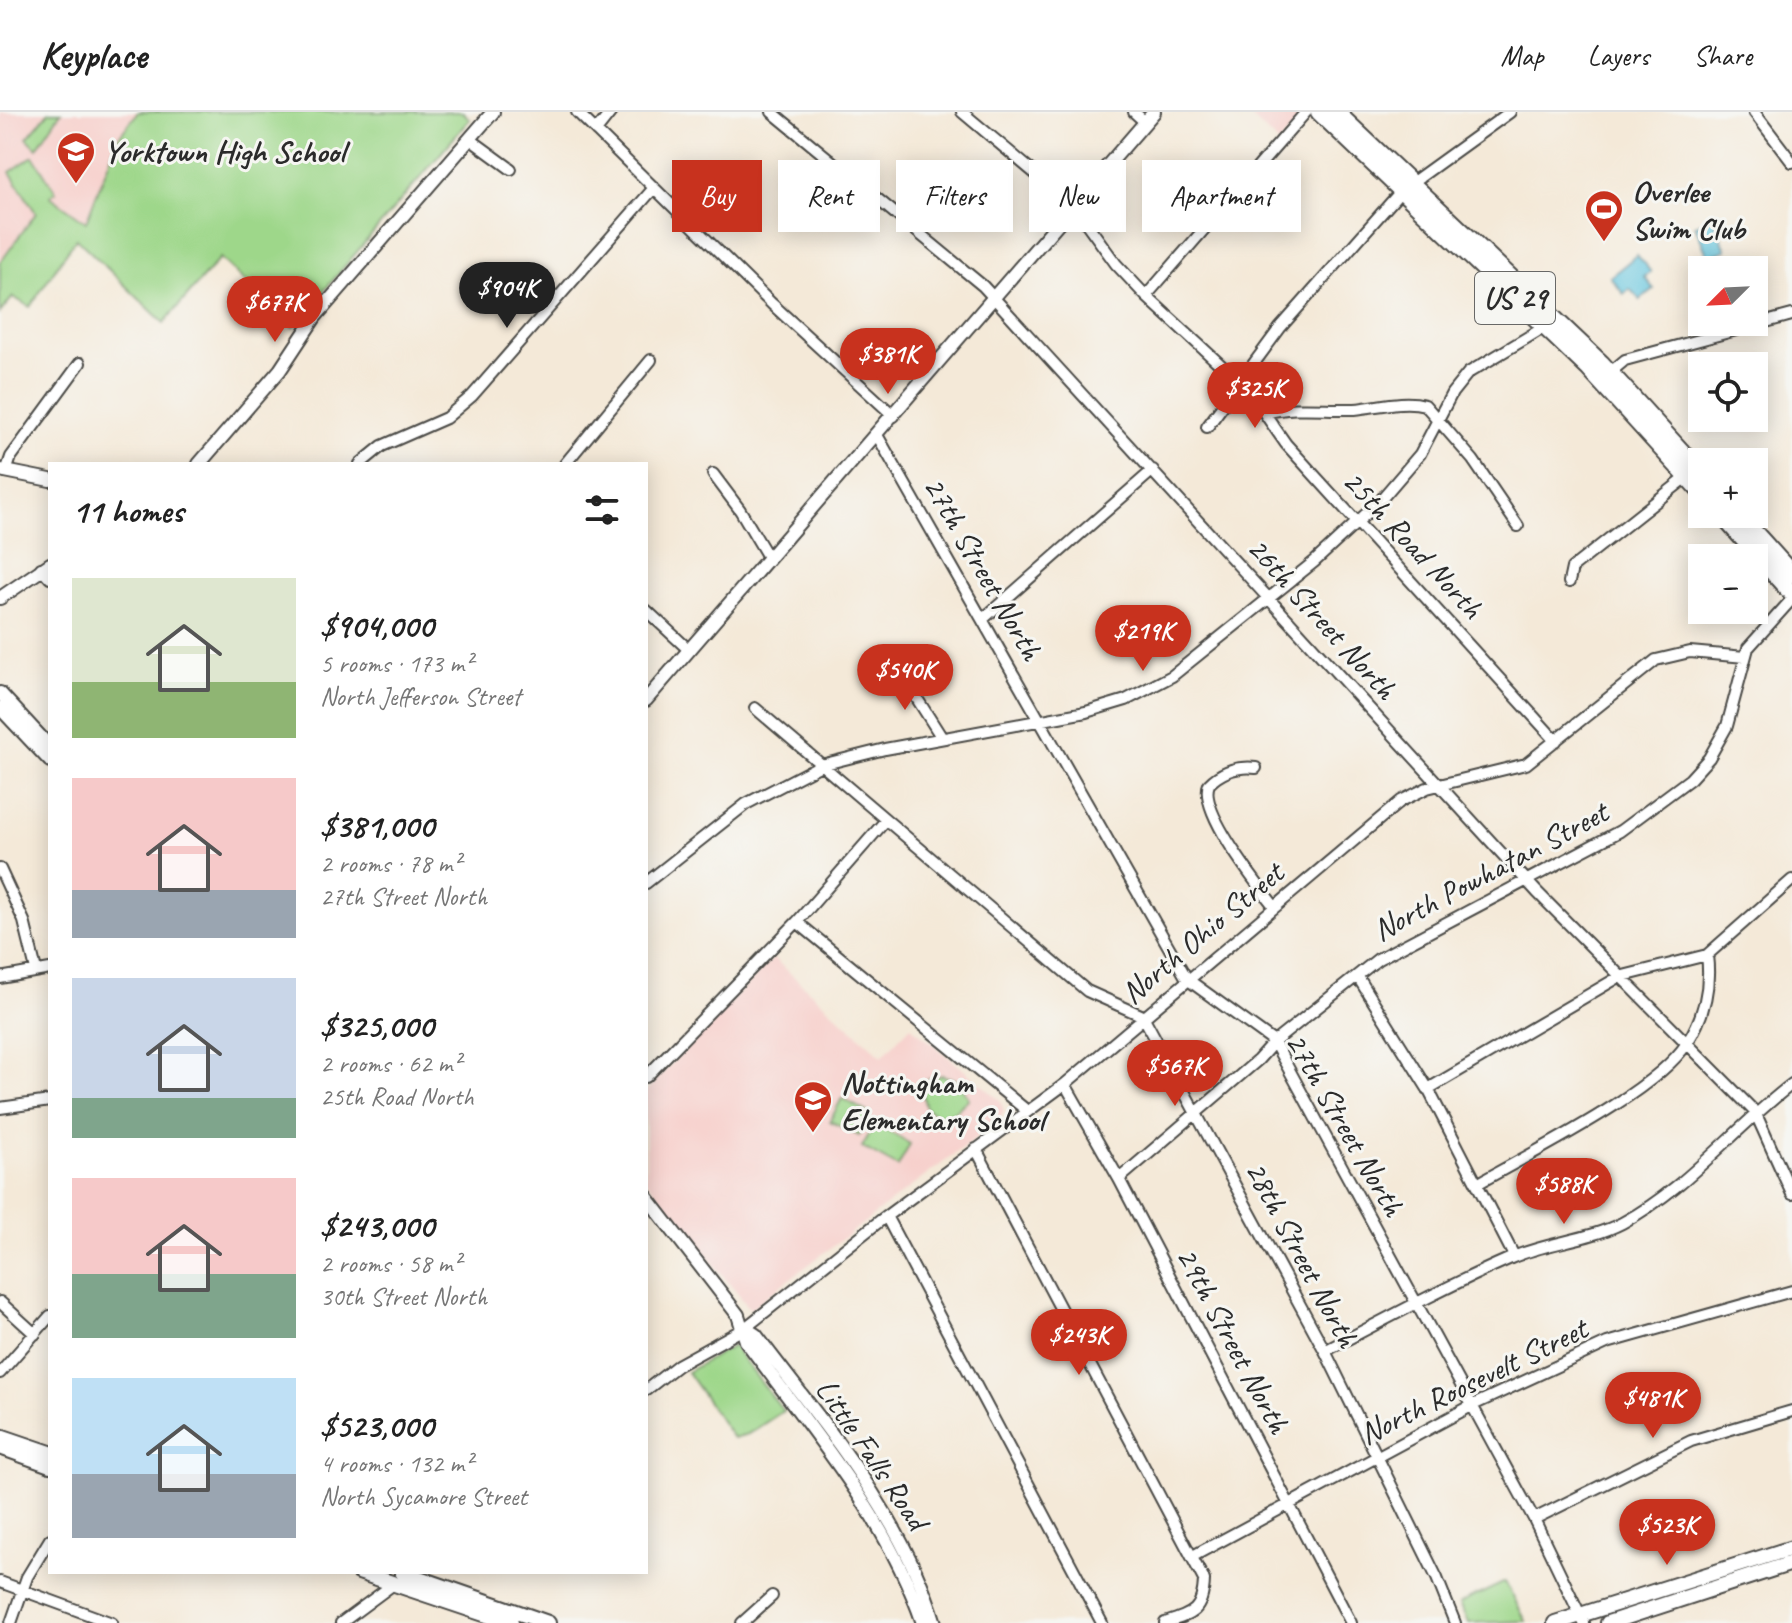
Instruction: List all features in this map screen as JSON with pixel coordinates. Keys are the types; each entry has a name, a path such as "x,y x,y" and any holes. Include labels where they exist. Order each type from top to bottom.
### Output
{"main road":[{"name":"US 29","path":"1319,112 1406,186"},
{"name":"US 29","path":"1336,112 1406,186 1605,377 1688,467"},
{"path":"1733,528 1792,597"},
{"path":"1751,528 1792,574"},
{"path":"0,1436 48,1452"},
{"path":"0,1447 48,1464"},
{"path":"1555,1623 1582,1619 1792,1548"},
{"path":"1608,1623 1792,1563"},
{"path":"403,1575 511,1623"},
{"path":"403,1575 548,1623"}],"street":[{"path":"201,462 280,370 318,314 493,112"},
{"path":"577,112 653,189 894,416"},
{"path":"596,131 611,112"},
{"name":"26th Street North","path":"772,112 983,286 1527,881 1755,1112 1792,1194"},
{"name":"25th Road North","path":"962,112 1029,168"},
{"path":"1113,160 1150,117 1134,112"},
{"path":"1146,296 1306,112"},
{"path":"1207,427 1313,289 1406,186 1510,112"},
{"path":"1754,112 1792,162"},
{"path":"470,139 511,169"},
{"path":"362,462 382,446 446,418 472,396 653,189"},
{"path":"648,698 1052,232"},
{"name":"25th Road North","path":"1093,232 1116,264 1146,296 1240,382 1286,444 1556,741"},
{"path":"1605,377 1625,360 1792,315"},
{"path":"648,881 746,804 821,765 942,738 1086,712 1149,689 1190,662 1358,522 1408,469 1468,373 1551,324"},
{"path":"567,462 651,360"},
{"path":"48,480 3,471 80,363"},
{"path":"1265,413 1280,409 1358,408 1414,402 1425,405 1489,482 1518,526"},
{"name":"27th Street North","path":"877,435 1187,979 1274,1042 1534,1519 1582,1619"},
{"path":"983,619 1153,470"},
{"path":"713,474 740,510 768,557"},
{"path":"1569,582 1572,568 1688,480"},
{"path":"0,598 47,570"},
{"name":"North Powhatan Street","path":"1119,1179 1258,1060 1274,1042 1398,947 1635,822 1696,773 1727,726 1751,644 1792,597"},
{"path":"648,612 688,649"},
{"name":"North Ohio Street","path":"648,1388 678,1365 745,1328 886,1216 1065,1084 1397,804 1425,788 1519,767 1556,741 1653,661 1690,652 1745,657"},
{"path":"897,667 942,738"},
{"path":"0,693 48,745"},
{"path":"0,708 48,759"},
{"path":"755,708 1087,991 1143,1016"},
{"path":"1256,768 1238,768 1219,775 1209,784 1206,799 1243,866 1274,906"},
{"path":"648,1075 797,922 886,820"},
{"path":"0,869 24,921 36,970"},
{"path":"1428,1089 1619,977 1707,955 1792,880"},
{"path":"797,922 1026,1110"},
{"path":"1479,1183 1633,1093 1687,1045 1711,984 1707,955"},
{"path":"0,978 48,969"},
{"path":"1358,977 1428,1089 1514,1256"},
{"name":"28th Street North","path":"1143,1016 1325,1351 1455,1623"},
{"name":"29th Street North","path":"1065,1084 1119,1179 1351,1623"},
{"path":"1325,1351 1514,1256 1596,1235 1652,1205 1697,1171 1755,1112 1792,1084"},
{"path":"0,1108 48,1101"},
{"path":"976,1149 1204,1580 1204,1599 1190,1615 1165,1623"},
{"name":"Little Falls Road","path":"648,1199 745,1328 756,1335 876,1497 910,1556 935,1623"},
{"path":"886,1216 1102,1623"},
{"name":"North Roosevelt Street","path":"1193,1556 1473,1405 1607,1343 1792,1291"},
{"path":"0,1302 35,1334"},
{"path":"0,1373 48,1318"},
{"name":"Little Falls Road","path":"745,1328 746,1341 879,1522 899,1561 923,1623"},
{"path":"1534,1519 1691,1441 1792,1411"},
{"path":"11,1623 22,1591 48,1543"},
{"path":"341,1623 403,1575"},
{"path":"0,1582 112,1623"},
{"path":"742,1623 772,1596"}],"shaded area":[{"name":"Yorktown High School","path":"0,112 138,112 118,138 86,223 50,196 56,192 11,172 36,213 0,263"},
{"path":"1246,112 1306,112 1279,144"},
{"name":"Nottingham Elementary School","path":"773,958 882,1056 911,1026 1000,1100 1004,1111 998,1121 750,1309 648,1182 648,1089"}],"green space":[{"path":"49,112 61,112 37,148 27,138"},
{"path":"138,112 463,112 470,119 293,327 220,258 164,323 76,238 30,307 13,297 0,313 0,263 36,213 10,172 33,156 56,192 50,196 86,222 118,138"},
{"path":"942,1075 957,1080 969,1098 954,1112 944,1116 926,1108 922,1093 928,1079"},
{"path":"842,1098 870,1114 859,1136 830,1121"},
{"path":"875,1124 910,1144 898,1167 862,1147"},
{"path":"733,1346 783,1411 748,1434 733,1438 687,1372"},
{"path":"1505,1582 1526,1621 1468,1623 1459,1604"}],"water":[{"path":"1713,218 1726,250 1708,256 1695,225"},
{"path":"1637,255 1651,272 1644,277 1654,289 1640,300 1630,289 1624,294 1610,277"}],"place":[{"name":"Yorktown High School","path":"76,185"},
{"name":"Overlee Swim Club","path":"1604,243"},
{"name":"Nottingham Elementary School","path":"813,1134"}]}
